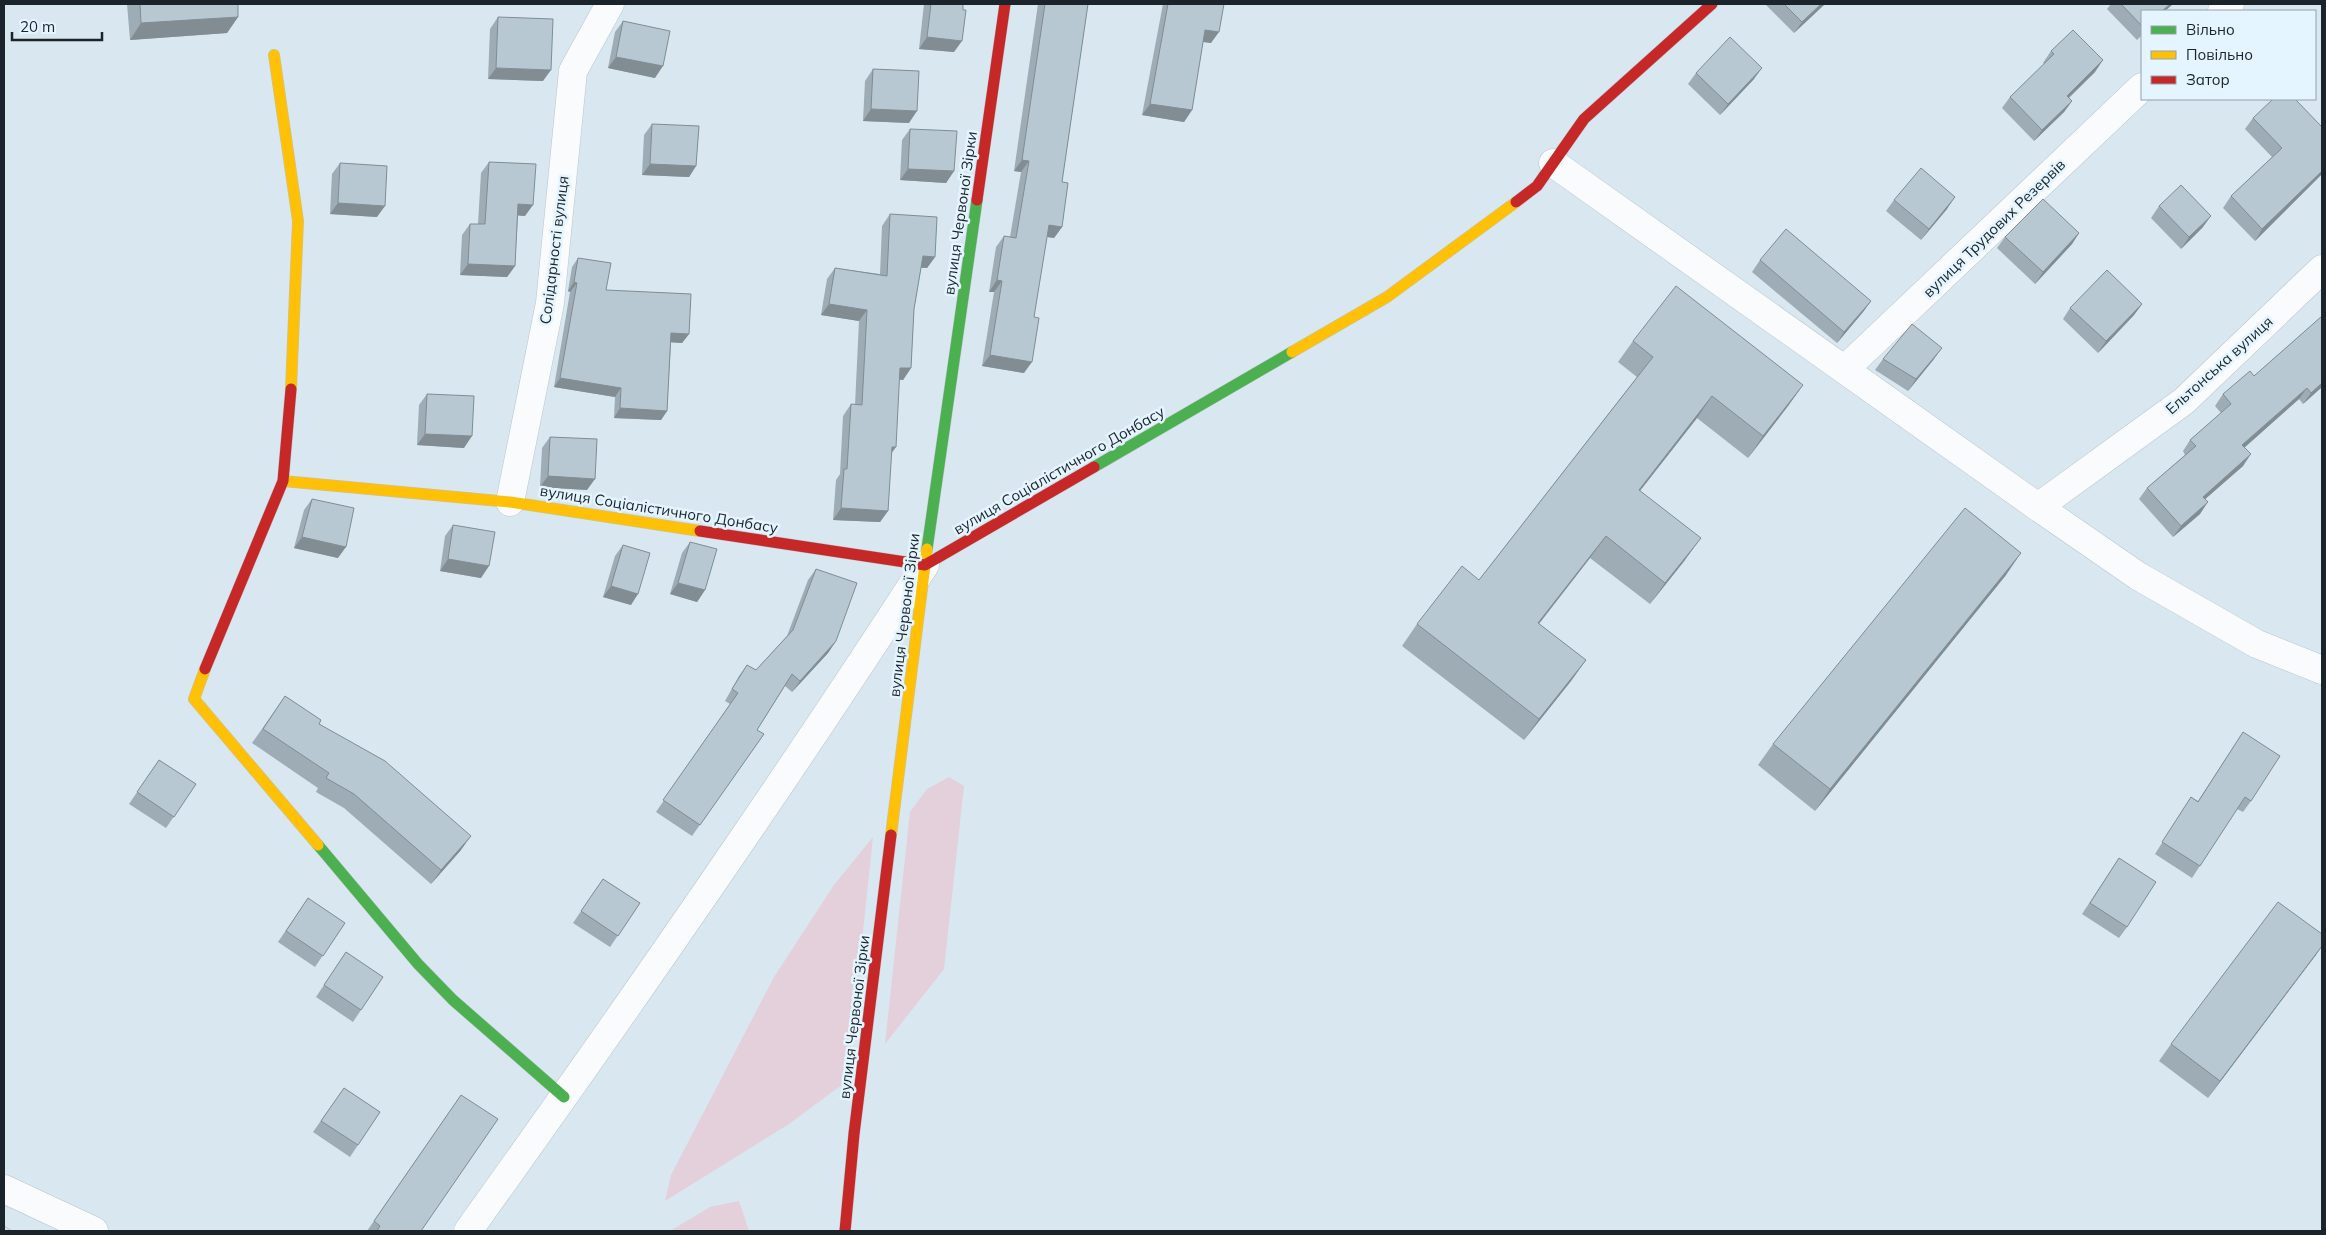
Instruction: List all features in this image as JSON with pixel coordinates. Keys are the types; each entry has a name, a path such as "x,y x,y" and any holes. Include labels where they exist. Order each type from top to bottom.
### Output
{"street":[{"name":"Солідарності вулиця","path":"510,502 550,302 573,71 610,4"},
{"name":"вулиця Червоної Зірки","path":"845,1231 854,1134 925,565 1005,4"},
{"name":"вулиця Соціалістичного Донбасу","path":"283,481 510,502 925,565 1387,297 1537,186 1584,119 1712,4"},
{"path":"274,55 298,221 292,400 283,481 213,646 194,698 418,964 453,1000 564,1097"},
{"name":"вулиця Трудових Резервів","path":"1845,369 2141,88"},
{"path":"1554,163 2138,576 2192,609 2257,644 2322,670"},
{"name":"Ельтонська вулиця","path":"2038,507 2184,401 2322,269"},
{"path":"468,1231 564,1097 828,715 925,565"},
{"path":"4,1189 94,1231"}],"shaded area":[{"path":"949,777 964,786 944,969 885,1044 910,812 927,789"},
{"path":"873,837 847,1081 789,1124 665,1201 671,1175 774,977 834,885"},
{"path":"739,1201 749,1231 670,1231 710,1207"}],"building":[{"path":"140,4 238,4 238,17 141,23"},
{"path":"931,4 963,4 963,10 966,10 962,41 927,37"},
{"path":"1045,4 1088,4 1062,182 1068,183 1062,227 1049,225 1034,317 1039,318 1032,362 990,355 1002,281 997,280 1004,236 1016,238 1029,161 1022,160"},
{"path":"1168,4 1224,4 1219,32 1205,30 1192,110 1150,104"},
{"path":"1784,4 1821,4 1802,22"},
{"path":"2121,4 2170,4 2163,10 2141,10 2141,25"},
{"path":"498,17 553,19 551,70 496,68"},
{"path":"623,21 670,31 663,66 616,57"},
{"path":"2073,30 2103,60 2067,96 2072,101 2042,130 2010,97 2054,54 2051,51"},
{"path":"1730,37 1762,68 1728,104 1696,73"},
{"path":"873,69 919,71 917,111 871,109"},
{"path":"2272,100 2296,100 2322,127 2322,171 2262,229 2231,196 2282,148 2253,118"},
{"path":"652,124 699,126 696,166 650,164"},
{"path":"910,129 957,131 954,171 908,169"},
{"path":"489,162 536,164 533,205 518,204 515,266 468,264 470,224 485,224"},
{"path":"340,163 387,166 385,206 338,203"},
{"path":"1921,168 1955,197 1929,229 1894,200"},
{"path":"2181,185 2211,216 2189,237 2159,206"},
{"path":"2043,199 2079,233 2043,272 2005,237"},
{"path":"890,214 937,217 935,257 923,256 914,309 911,368 900,368 896,447 892,447 888,511 841,508 844,469 847,469 851,404 862,405 867,310 829,304 835,268 887,276"},
{"path":"1786,229 1871,301 1844,332 1760,260"},
{"path":"578,258 611,263 606,290 691,294 689,334 671,333 667,411 620,408 621,388 560,378 577,283 574,282"},
{"path":"2107,270 2142,304 2106,341 2070,308"},
{"path":"1676,286 1803,385 1763,436 1712,396 1639,490 1701,538 1665,583 1606,536 1538,623 1586,660 1539,719 1417,624 1462,566 1479,580 1653,357 1633,341"},
{"path":"2322,316 2322,383 2311,393 2307,388 2242,445 2251,454 2203,497 2208,502 2181,526 2147,488 2196,446 2190,440 2231,404 2223,394 2250,371 2254,376"},
{"path":"1912,324 1942,348 1916,379 1883,359"},
{"path":"427,394 474,396 472,436 425,434"},
{"path":"550,437 597,439 595,479 548,476"},
{"path":"312,499 354,508 346,547 302,537"},
{"path":"1965,508 2021,553 1830,789 1773,744"},
{"path":"453,525 495,532 489,566 448,559"},
{"path":"690,542 717,549 705,590 678,583"},
{"path":"623,545 650,553 638,594 611,586"},
{"path":"816,569 857,583 836,641 800,681 792,674 757,730 764,734 700,825 663,800 738,693 732,689 747,665 756,670 793,630"},
{"path":"285,696 321,720 319,724 385,761 471,836 441,870 354,794 326,778 329,773 263,729"},
{"path":"2243,732 2280,756 2251,801 2245,797 2200,866 2162,842 2191,797 2198,802"},
{"path":"159,760 196,784 174,817 137,792"},
{"path":"2119,858 2156,882 2127,927 2090,903"},
{"path":"603,879 640,903 618,936 581,911"},
{"path":"308,898 345,923 323,956 286,931"},
{"path":"2278,902 2322,934 2322,946 2220,1081 2171,1044"},
{"path":"346,952 383,977 361,1010 324,985"},
{"path":"344,1088 380,1112 358,1145 321,1121"},
{"path":"461,1095 498,1119 421,1231 377,1231 380,1226 374,1221"}],"tram line":[{"path":"4,1226 12,1231"}],"traffic: fast":[{"path":"927,549 977,200"},
{"path":"1094,467 1292,352"},
{"path":"318,845 418,964 453,1000 564,1097"}],"traffic: slow":[{"path":"274,55 298,221 291,389"},
{"path":"1292,352 1387,297 1516,202"},
{"path":"283,481 510,502 700,531"},
{"path":"891,835 927,549"},
{"path":"205,669 194,699 318,845"}],"traffic: jam":[{"path":"977,200 1005,4"},
{"path":"1516,202 1537,186 1584,119 1712,4"},
{"path":"205,669 283,481 291,389"},
{"path":"700,531 925,565 1094,467"},
{"path":"845,1231 854,1134 891,835"}]}
